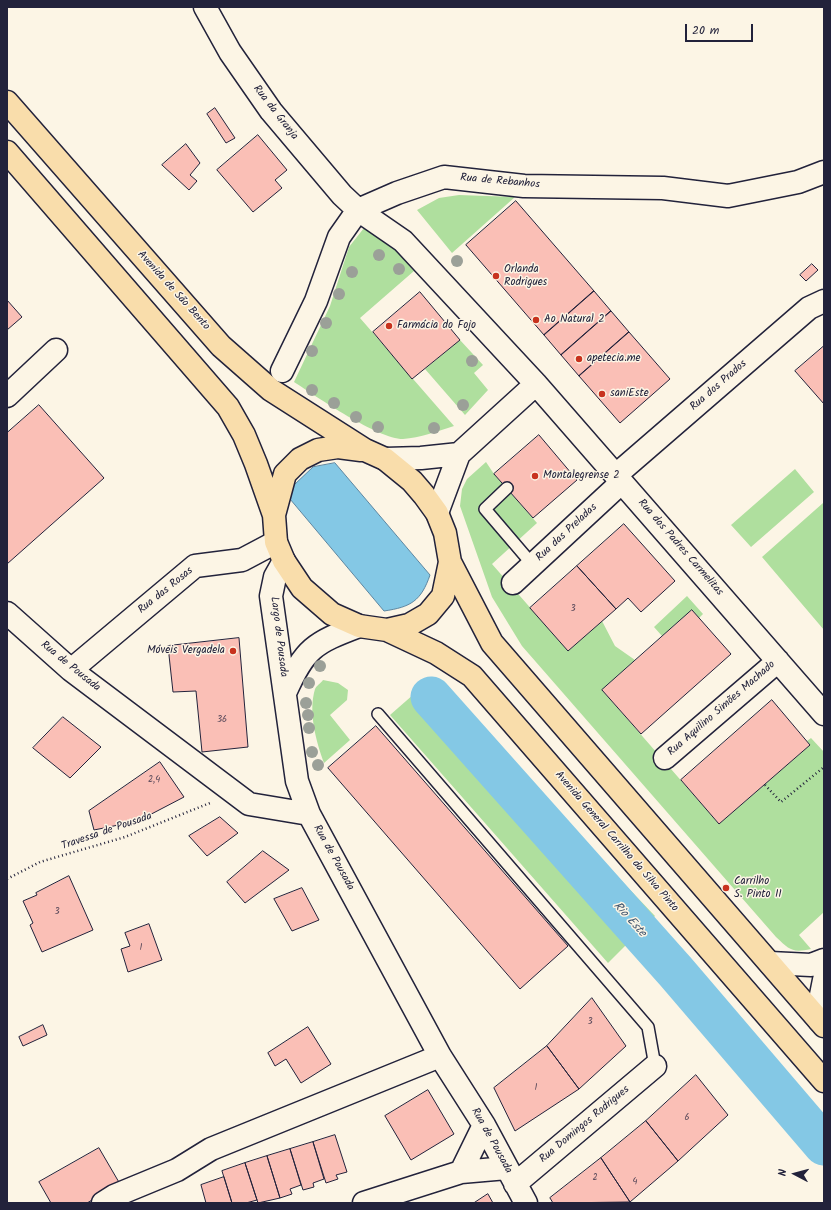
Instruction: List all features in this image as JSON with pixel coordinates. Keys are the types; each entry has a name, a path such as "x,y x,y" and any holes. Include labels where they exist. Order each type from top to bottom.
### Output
{"main road":[{"name":"Avenida de São Bento","path":"7,102 221,346 271,390 365,450 385,459 412,481 437,513 445,533 450,562 442,596 428,614 409,625 387,630 358,626 332,614 302,588 280,552 274,514 247,443 228,407 7,152"},
{"name":"Avenida de São Bento","path":"274,514 285,474 300,459 318,450 338,447 365,450"},
{"path":"450,562 492,643 822,1023"},
{"name":"Avenida General Carrilho da Silva Pinto","path":"387,630 436,653 472,676 824,1080"}],"street":[{"name":"Rua da Granja","path":"205,7 230,52 271,111 342,195 358,210"},
{"name":"Rua de Rebanhos","path":"358,210 444,177 524,186 663,188 728,196 798,182 824,172"},
{"path":"282,371 316,301 339,237 358,210"},
{"name":"Rua dos Padres Carmelitas","path":"358,210 403,240 536,384 824,714"},
{"name":"Rua dos Prados","path":"619,478 809,308 824,301"},
{"path":"7,396 56,350"},
{"path":"437,513 459,454 536,384"},
{"path":"385,459 420,458 459,454"},
{"name":"Rua das Preladas","path":"513,583 619,478"},
{"name":"Rua das Rosas","path":"71,670 195,566 242,560 280,552"},
{"name":"Largo de Pousada","path":"280,552 271,596 297,781 309,814"},
{"name":"Rua de Pousada","path":"7,613 71,670 249,804 309,814 440,1056 484,1125 526,1203"},
{"name":"Largo de Pousada","path":"285,692 297,665 313,647 336,634 358,626"},
{"name":"Rua Aquilino Simões Machado","path":"665,758 778,660"},
{"path":"770,963 810,965 824,960"},
{"path":"822,1023 820,1000 824,980"},
{"path":"102,1203 114,1196 177,1170 211,1149 440,1056"},
{"name":"Rua Domingos Rodrigues","path":"511,1176 655,1066"},
{"path":"461,1172 484,1125"},
{"path":"364,1203 461,1172 511,1176"}],"lane":[{"path":"507,488 485,509 532,564"},
{"path":"378,714 648,1027 655,1066"}],"path":[{"path":"764,785 781,802 824,767"},
{"name":"Travessa de Pousada","path":"7,879 40,862 125,837 235,793"}],"green space":[{"path":"459,195 515,197 452,253 417,210 439,198"},
{"path":"364,228 394,248 414,271 360,318 454,426 416,437 403,439 392,437 364,425 332,407 294,382 330,306 349,247"},
{"path":"460,340 483,365 474,373 488,390 465,415 425,369"},
{"path":"486,462 494,474 537,523 492,564 568,651 602,621 615,646 635,660 602,690 719,824 810,745 807,741 811,738 824,752 824,912 799,935 811,949 799,951 788,948 776,937 522,646 492,597 460,506 462,489 467,479"},
{"path":"795,469 814,492 751,547 731,525"},
{"path":"823,503 824,504 824,630 762,557"},
{"path":"687,596 703,614 699,618 692,610 662,636 654,627"},
{"path":"323,680 338,683 348,690 347,700 330,715 350,740 324,763 316,736 312,707 315,689"},
{"path":"430,680 655,916 608,963 390,715"}],"water":[{"path":"335,463 430,575 427,584 419,597 408,605 384,611 290,499 294,485 313,467"}],"building":[{"path":"215,108 235,138 226,143 207,114"},
{"path":"258,135 287,170 275,180 282,188 253,212 217,170"},
{"path":"186,144 200,163 190,175 197,181 189,190 162,165"},
{"path":"516,201 594,291 544,335 466,245"},
{"path":"812,264 818,270 806,281 800,275"},
{"path":"594,291 611,311 561,355 544,335"},
{"path":"420,292 460,340 412,379 373,332"},
{"path":"7,300 22,317 7,330"},
{"path":"611,311 629,332 579,376 561,355"},
{"path":"629,332 670,379 620,423 579,376"},
{"path":"824,346 824,404 795,371"},
{"path":"39,405 104,478 7,564 7,433"},
{"path":"539,435 577,480 533,518 494,474"},
{"path":"624,524 675,581 641,612 628,598 616,609 577,566"},
{"path":"577,566 616,609 568,651 530,608"},
{"path":"692,610 731,654 641,734 602,690"},
{"path":"239,638 248,747 202,752 196,691 173,692 168,646"},
{"path":"772,700 810,745 719,824 681,780"},
{"path":"63,717 101,747 70,778 33,748"},
{"path":"376,726 568,946 520,989 328,768"},
{"path":"160,762 184,797 138,821 94,830 89,811"},
{"path":"220,817 238,833 207,856 189,836"},
{"path":"263,851 289,870 245,903 227,882"},
{"path":"69,876 93,930 42,952 30,925 33,923 23,901 37,895 36,893"},
{"path":"302,888 319,920 292,931 274,899"},
{"path":"149,924 162,960 128,972 121,949 130,946 125,933"},
{"path":"592,998 626,1046 579,1089 547,1046"},
{"path":"43,1025 47,1035 23,1046 19,1037"},
{"path":"308,1027 331,1064 301,1083 286,1059 275,1066 268,1053"},
{"path":"547,1046 579,1089 515,1131 494,1088"},
{"path":"696,1075 728,1115 678,1161 646,1121"},
{"path":"428,1090 454,1134 411,1160 385,1116"},
{"path":"646,1121 678,1161 630,1202 601,1158"},
{"path":"335,1135 347,1172 336,1175 338,1179 326,1183 313,1142"},
{"path":"313,1142 324,1179 313,1183 314,1187 303,1190 290,1149"},
{"path":"99,1148 120,1184 87,1203 51,1203 39,1182"},
{"path":"290,1149 301,1185 290,1189 292,1194 280,1198 267,1156"},
{"path":"267,1156 280,1198 258,1203 245,1163"},
{"path":"601,1158 630,1202 553,1203 550,1198"},
{"path":"245,1163 257,1200 246,1203 232,1203 222,1171"},
{"path":"224,1177 232,1203 206,1203 201,1185"},
{"path":"488,1194 493,1203 474,1203"}],"waterway":[{"name":"Rio Este","path":"431,697 676,972 824,1145"}],"place":[{"name":"Orlanda Rodrigues","path":"496,276"},
{"name":"Ao Natural 2","path":"536,320"},
{"name":"Farmácia do Fojo","path":"389,326"},
{"name":"apetecia.me","path":"579,359"},
{"name":"saniEste","path":"602,394"},
{"name":"Montalegrense 2","path":"535,476"},
{"name":"Móveis Vergadela","path":"233,651"},
{"name":"Carrilho S. Pinto II","path":"726,888"}]}
